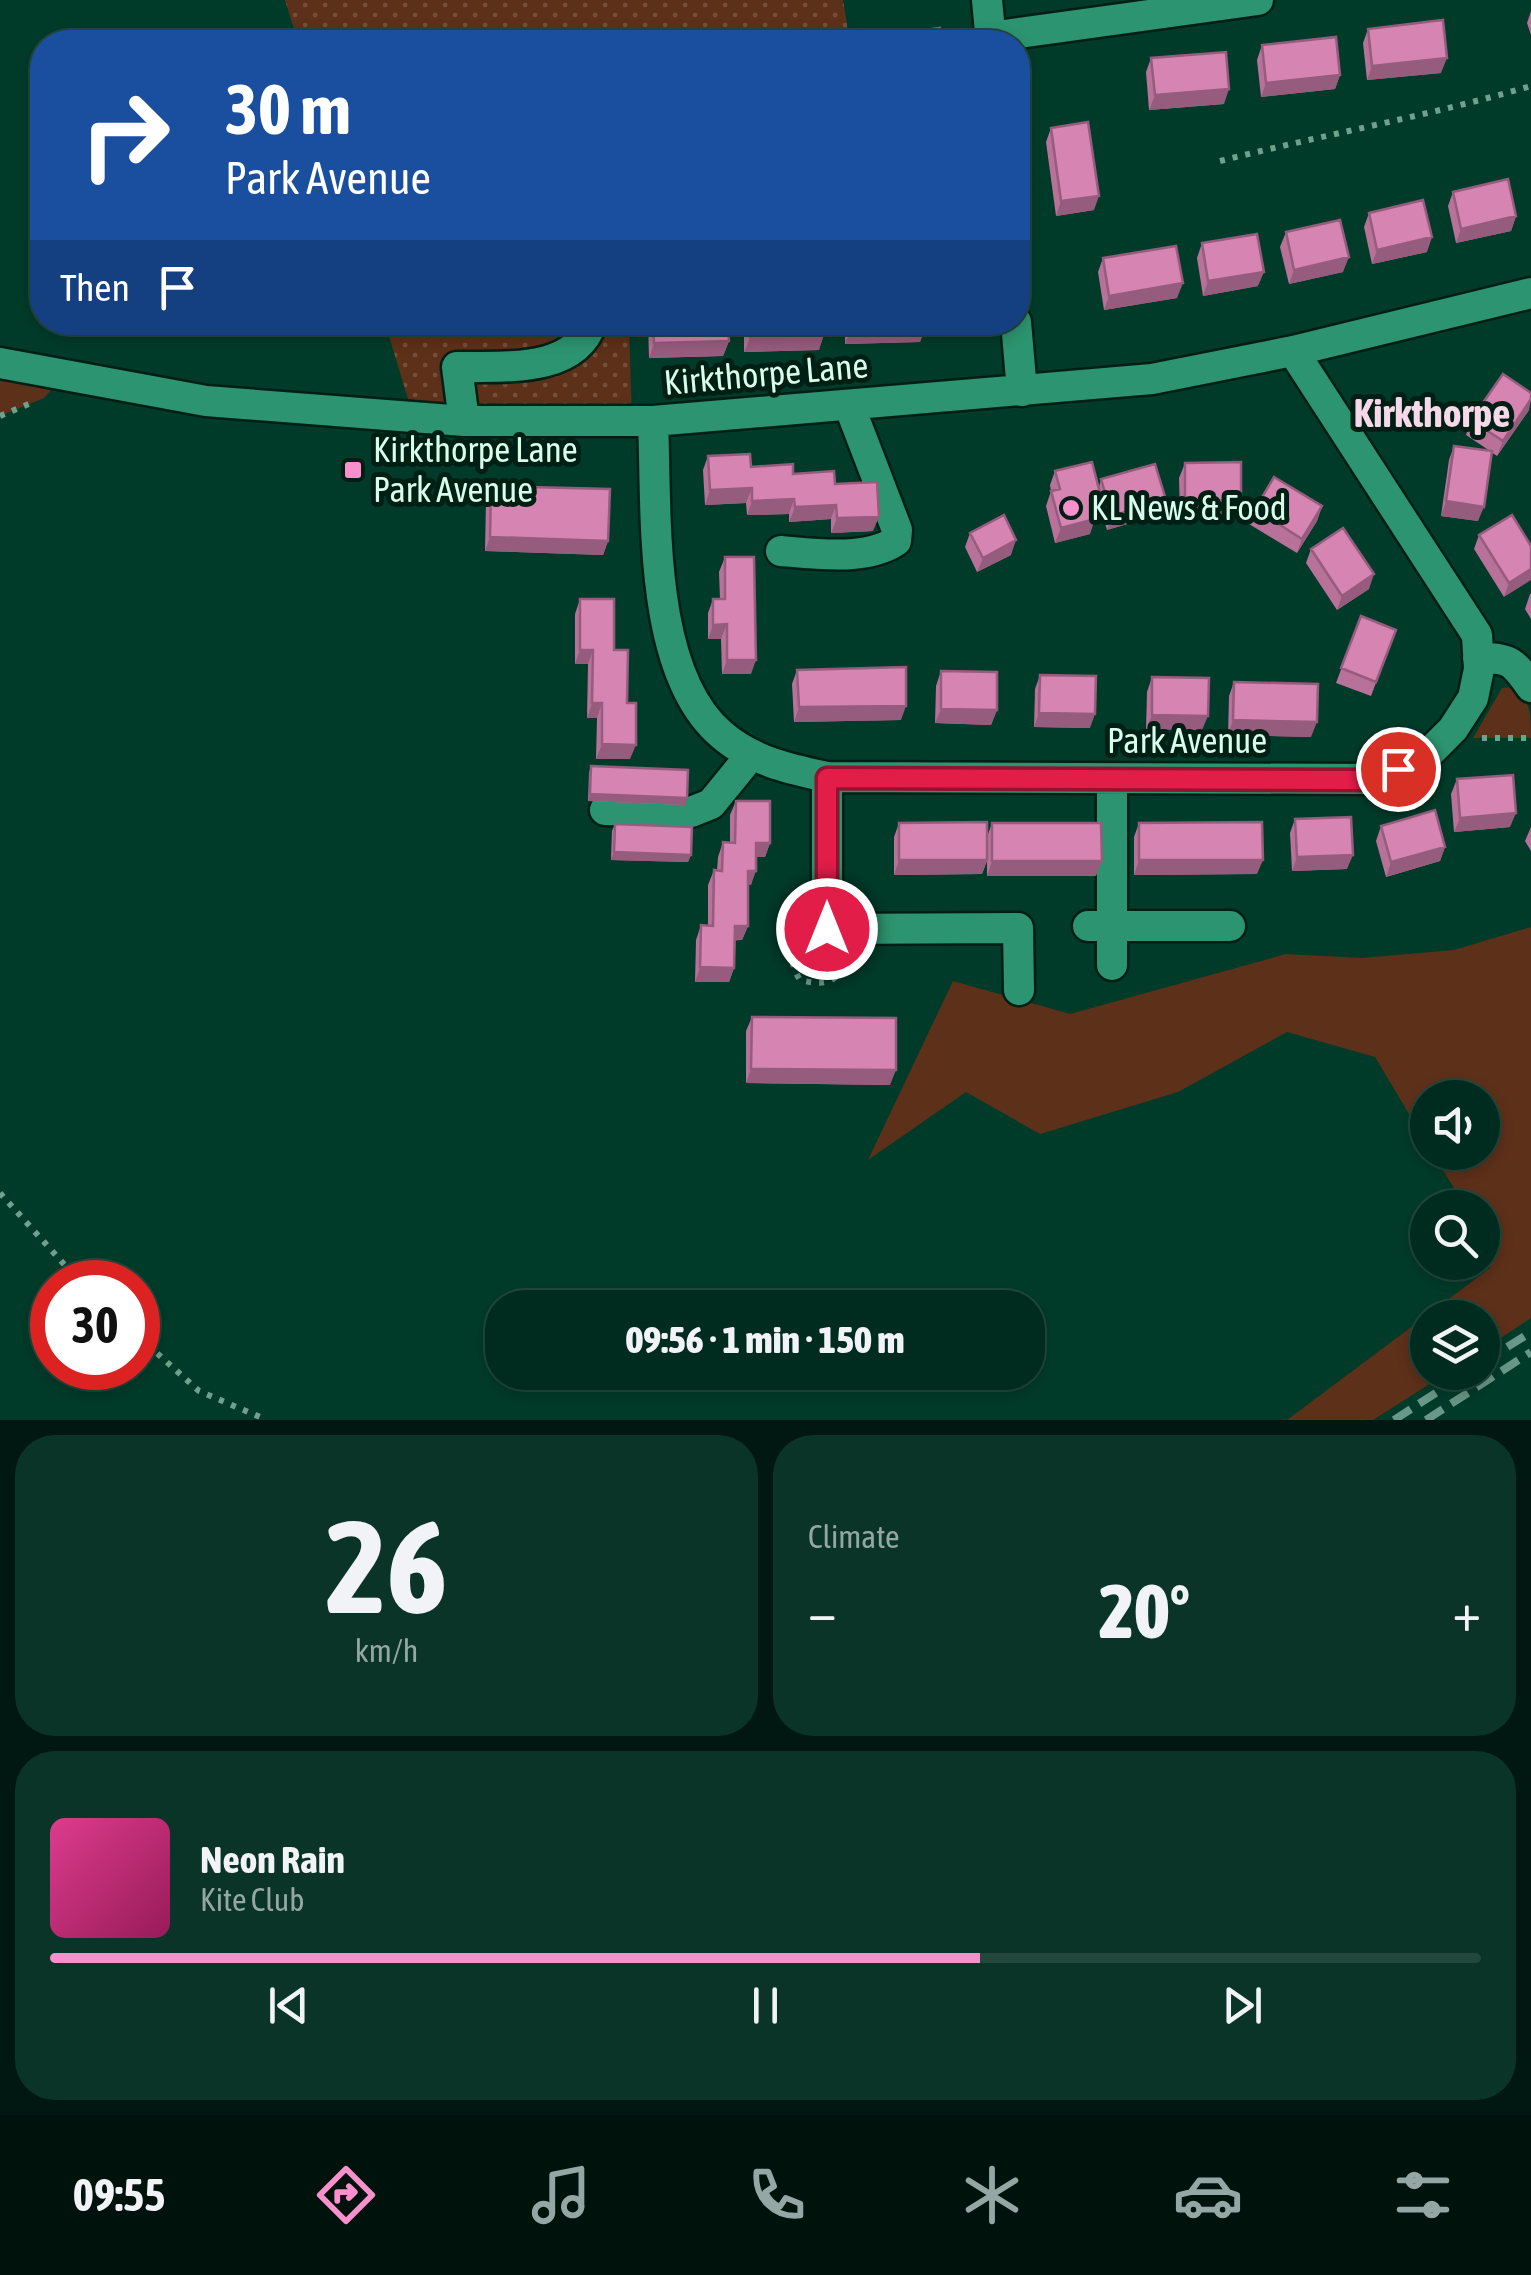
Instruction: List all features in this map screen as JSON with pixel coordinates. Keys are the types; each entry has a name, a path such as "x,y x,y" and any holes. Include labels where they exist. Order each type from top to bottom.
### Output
{"street":[{"path":"986,0 990,30"},
{"path":"1030,34 1258,0"},
{"name":"Kirkthorpe Lane","path":"0,363 206,401 464,422 653,421 1152,378 1293,351 1531,293"},
{"path":"464,422 457,367 511,366 562,356 573,352 586,335"},
{"path":"1017,335 1022,391"},
{"path":"1293,351 1476,635 1478,658 1514,663 1531,687"},
{"path":"782,551 820,555 884,549 896,540 897,530 850,405"},
{"name":"Park Avenue","path":"653,421 660,568 680,677 720,734 751,755 827,778 1372,780 1424,758 1453,729 1473,698 1478,658"},
{"path":"605,810 691,812 711,804 751,755"},
{"path":"827,778 827,929 1018,928 1019,990"},
{"path":"1112,779 1100,926 1112,964"},
{"path":"1100,926 1230,926"}],"path":[{"path":"1220,161 1414,118 1531,86"},
{"path":"0,1193 60,1260"},
{"path":"160,1356 200,1391 267,1420"}],"shaded area":[{"path":"285,0 843,0 848,30 294,30"},
{"path":"389,335 629,335 632,422 414,419"},
{"path":"0,363 66,373 44,398 0,416"},
{"path":"1513,687 1527,702 1531,738 1473,738 1502,688"},
{"path":"1531,927 1531,1318 1500,1339 1500,1300 1447,1300 1474,1280 1500,1280 1500,1190 1455,1190 1443,1170 1500,1170 1500,1080 1410,1080 1410,1116 1375,1057 1287,1032 1178,1092 1040,1134 966,1092 868,1160 953,981 1070,1014 1286,954 1362,958 1454,950"},
{"path":"1410,1328 1410,1390 1420,1390 1373,1420 1287,1420"}],"building":[{"path":"1443,20 1447,58 1372,66 1368,29"},
{"path":"1336,37 1340,75 1266,83 1262,45"},
{"path":"1226,52 1229,89 1155,95 1151,58"},
{"path":"1088,122 1099,196 1061,201 1051,128"},
{"path":"1508,179 1516,216 1461,229 1453,192"},
{"path":"1423,200 1432,237 1377,250 1369,213"},
{"path":"1340,220 1349,257 1294,270 1286,232"},
{"path":"1257,234 1264,272 1208,281 1202,243"},
{"path":"1176,246 1183,283 1109,296 1103,258"},
{"path":"654,335 729,335 729,341 654,343"},
{"path":"750,335 824,335 750,338"},
{"path":"1503,374 1531,393 1531,399 1503,441 1471,420"},
{"path":"1454,446 1492,451 1484,507 1446,501"},
{"path":"750,454 751,467 793,464 793,474 834,471 835,484 877,482 879,517 837,518 836,505 795,507 794,499 752,501 752,488 710,490 708,456"},
{"name":"KL News & Food","path":"1092,462 1101,497 1090,500 1095,519 1061,528 1051,491 1060,489 1055,471"},
{"path":"1241,462 1241,500 1185,501 1185,463"},
{"path":"1155,464 1166,500 1112,516 1101,479"},
{"path":"1274,477 1322,506 1302,539 1255,509"},
{"path":"491,486 610,489 608,541 490,537"},
{"path":"1004,515 1016,540 983,558 970,533"},
{"path":"1512,515 1531,546 1531,569 1509,583 1479,535"},
{"path":"1343,528 1374,574 1342,596 1311,549"},
{"path":"725,557 754,557 756,660 727,660 727,624 713,625 713,599 725,599"},
{"path":"580,599 614,599 614,650 628,650 627,703 636,703 636,745 602,744 602,703 592,703 593,650 580,650"},
{"path":"1361,616 1396,630 1376,682 1341,668"},
{"path":"906,667 906,706 799,707 797,670"},
{"path":"941,671 997,672 997,710 941,709"},
{"path":"1040,675 1096,676 1095,714 1039,713"},
{"path":"1152,677 1209,678 1208,716 1152,715"},
{"path":"1234,682 1318,684 1317,722 1233,720"},
{"path":"591,766 688,770 687,798 590,794"},
{"path":"1513,775 1516,813 1460,818 1457,779"},
{"path":"736,801 770,801 770,843 756,843 756,871 748,871 748,926 735,926 734,968 700,967 701,925 713,926 714,870 722,871 723,842 735,843"},
{"path":"1435,810 1445,847 1391,862 1381,826"},
{"path":"1351,817 1353,855 1297,857 1295,819"},
{"path":"987,822 987,860 899,860 899,823"},
{"path":"1262,822 1263,860 1139,860 1139,823"},
{"path":"992,823 1101,823 1102,861 992,861"},
{"path":"615,824 692,827 691,855 614,852"},
{"path":"752,1017 896,1018 896,1070 751,1069"}],"railway":[{"path":"1500,1352 1531,1332"},
{"path":"1426,1420 1531,1352"},
{"path":"1394,1420 1440,1390"}],"place":[{"name":"Kirkthorpe Lane Park Avenue","path":"353,470"},
{"name":"KL News & Food","path":"1071,508"}],"district":[{"name":"Kirkthorpe","path":"1432,413"}],"route":[{"path":"827,929 827,778 1372,780 1398,769"}]}
